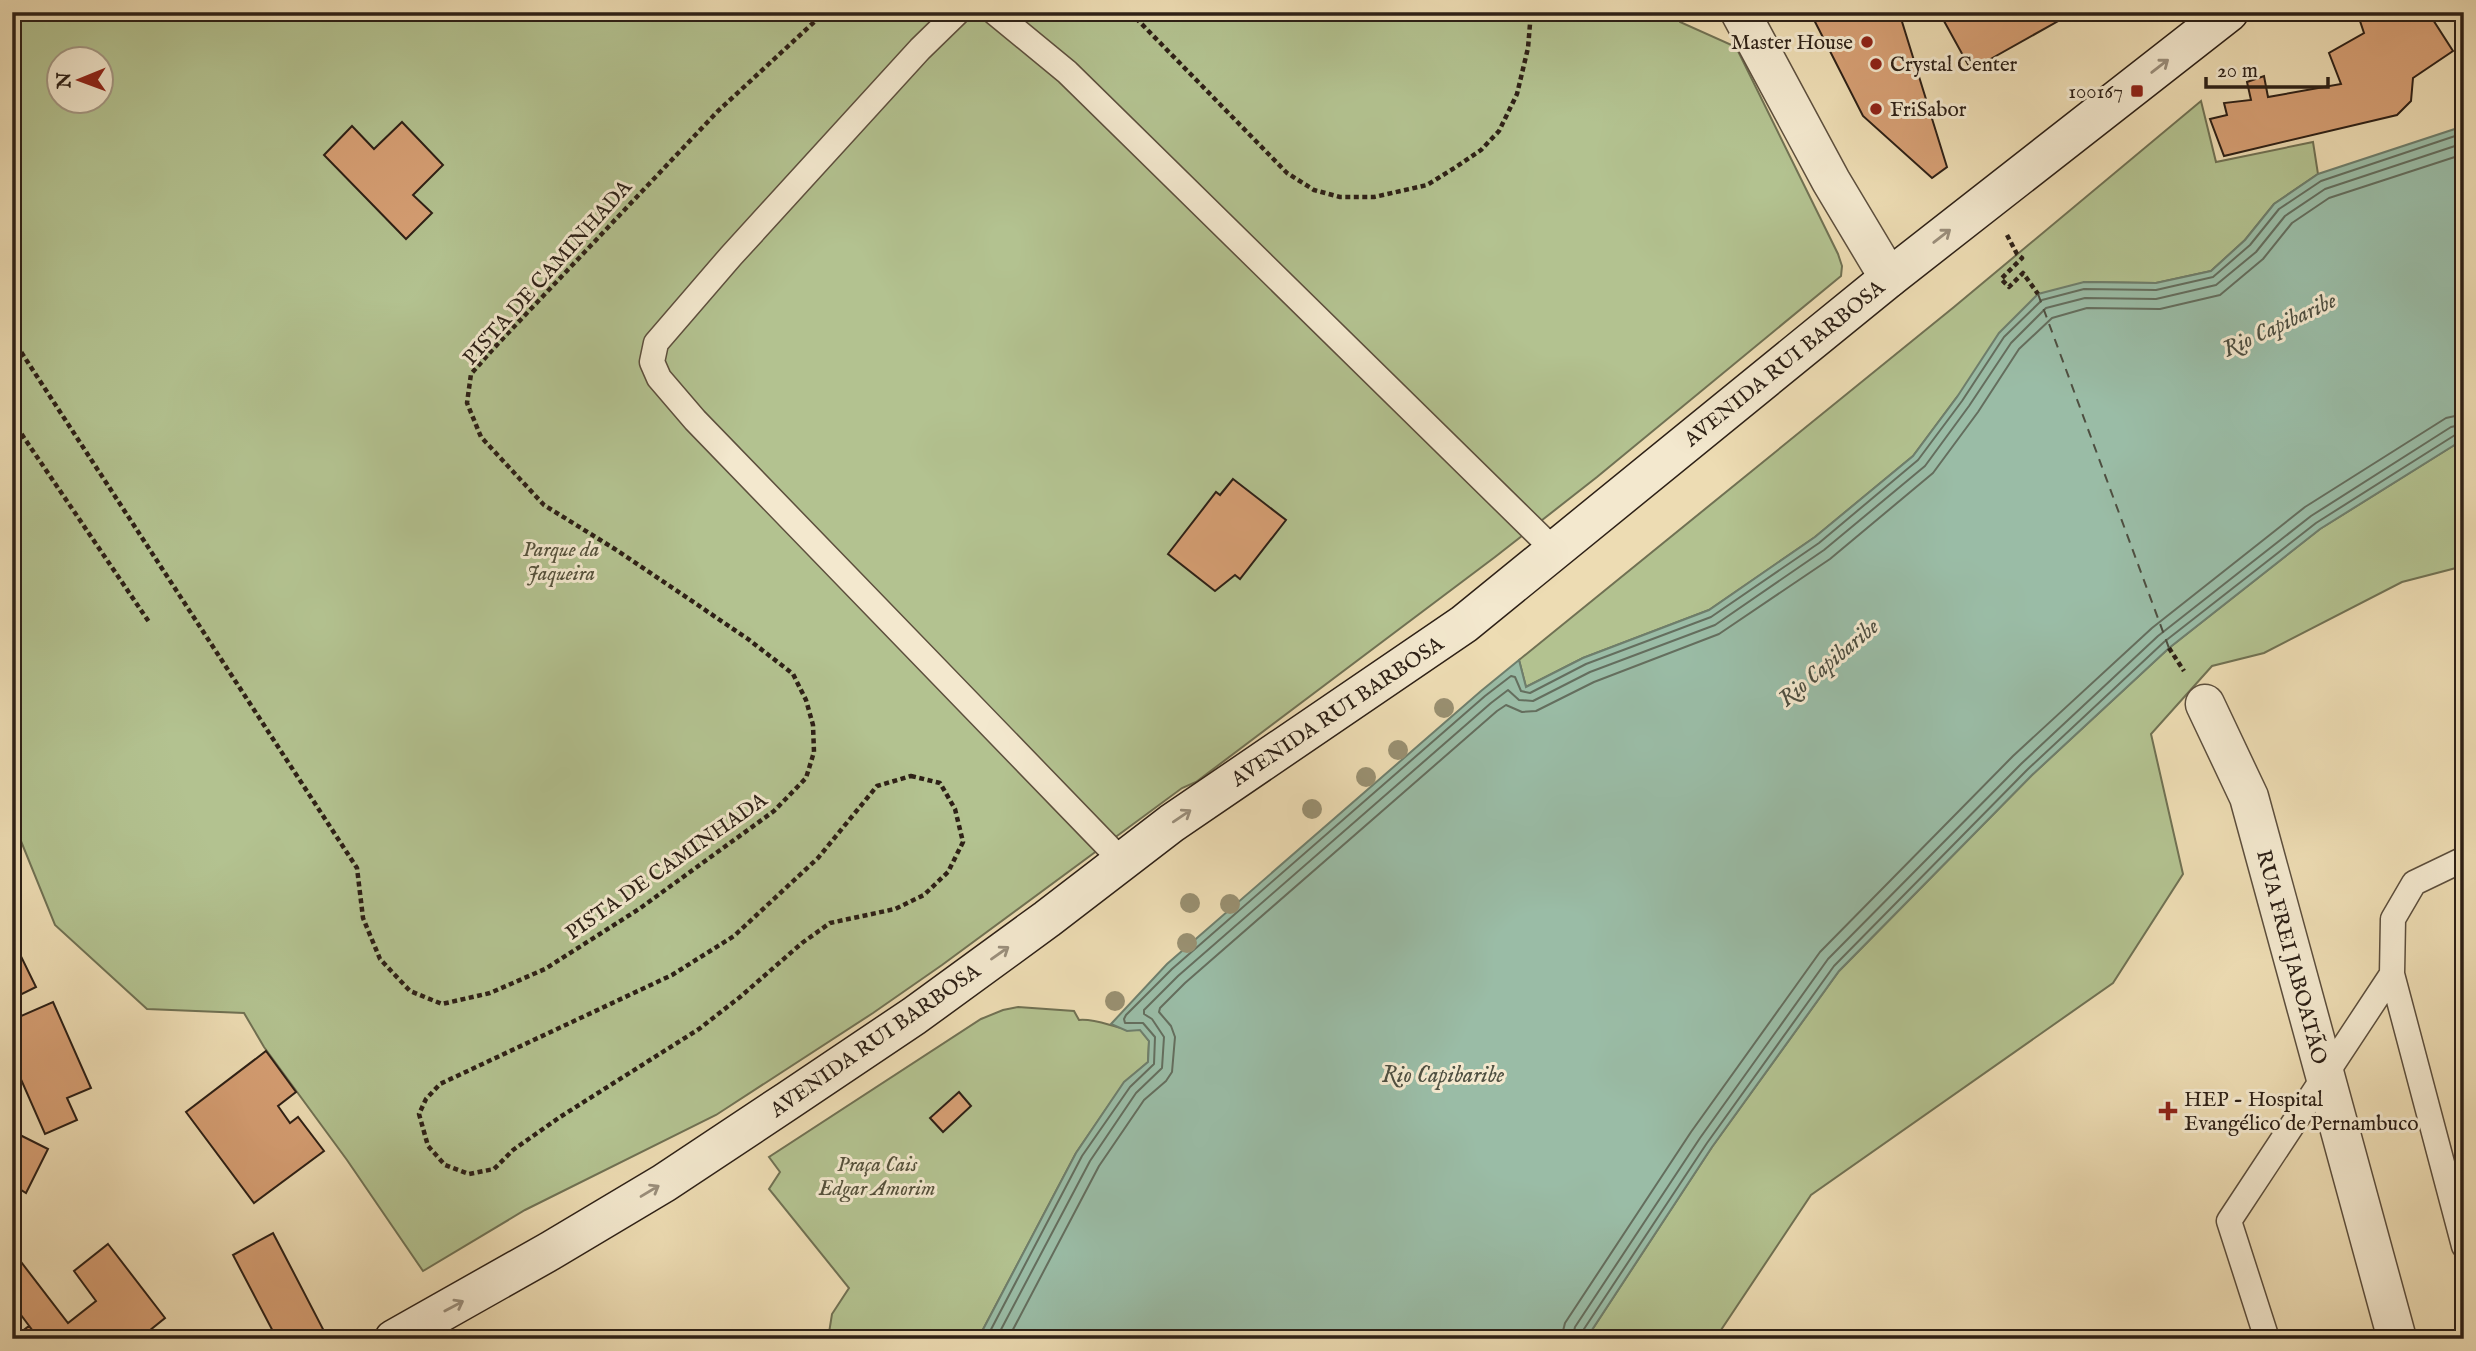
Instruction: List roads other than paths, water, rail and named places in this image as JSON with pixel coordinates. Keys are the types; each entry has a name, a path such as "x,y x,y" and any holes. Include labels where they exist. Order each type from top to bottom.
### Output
{"main road":[{"path":"1740,12 1831,181 1889,278"},
{"name":"AVENIDA RUI BARBOSA","path":"394,1339 527,1265 664,1182 914,1016 1172,823 1464,624 1889,278 2229,12"},
{"name":"RUA FREI JABOATÃO","path":"2205,704 2249,797 2397,1339"}],"lane":[{"path":"958,12 920,49 731,256 656,343 652,362 659,378 695,420 1122,861"},
{"path":"994,12 1067,72 1553,549"},
{"path":"2464,859 2414,883 2393,919 2392,974 2464,1246"},
{"path":"2267,1339 2229,1221 2392,974"}],"water":[{"name":"Rio Capibaribe","path":"2464,126 2464,439 2320,529 2169,648 2032,775 1839,971 1712,1147 1586,1339 978,1339 1076,1153 1124,1082 1148,1062 1149,1041 1140,1030 1127,1031 1111,1024 1167,964 1481,691 1519,660 1526,687 1583,658 1709,610 1815,537 1913,456 1957,397 1999,333 2038,294 2084,282 2156,283 2211,271 2245,240 2274,204 2318,174"}],"place":[{"name":"Master House","path":"1867,42"},
{"name":"Crystal Center","path":"1876,64"},
{"name":"100167","path":"2137,91"},
{"name":"FriSabor","path":"1876,109"},
{"name":"HEP - Hospital Evangélico de Pernambuco","path":"2168,1111"}],"park label":[{"name":"Parque da Jaqueira","path":"561,561"},
{"name":"Praça Cais Edgar Amorim","path":"877,1176"}]}
